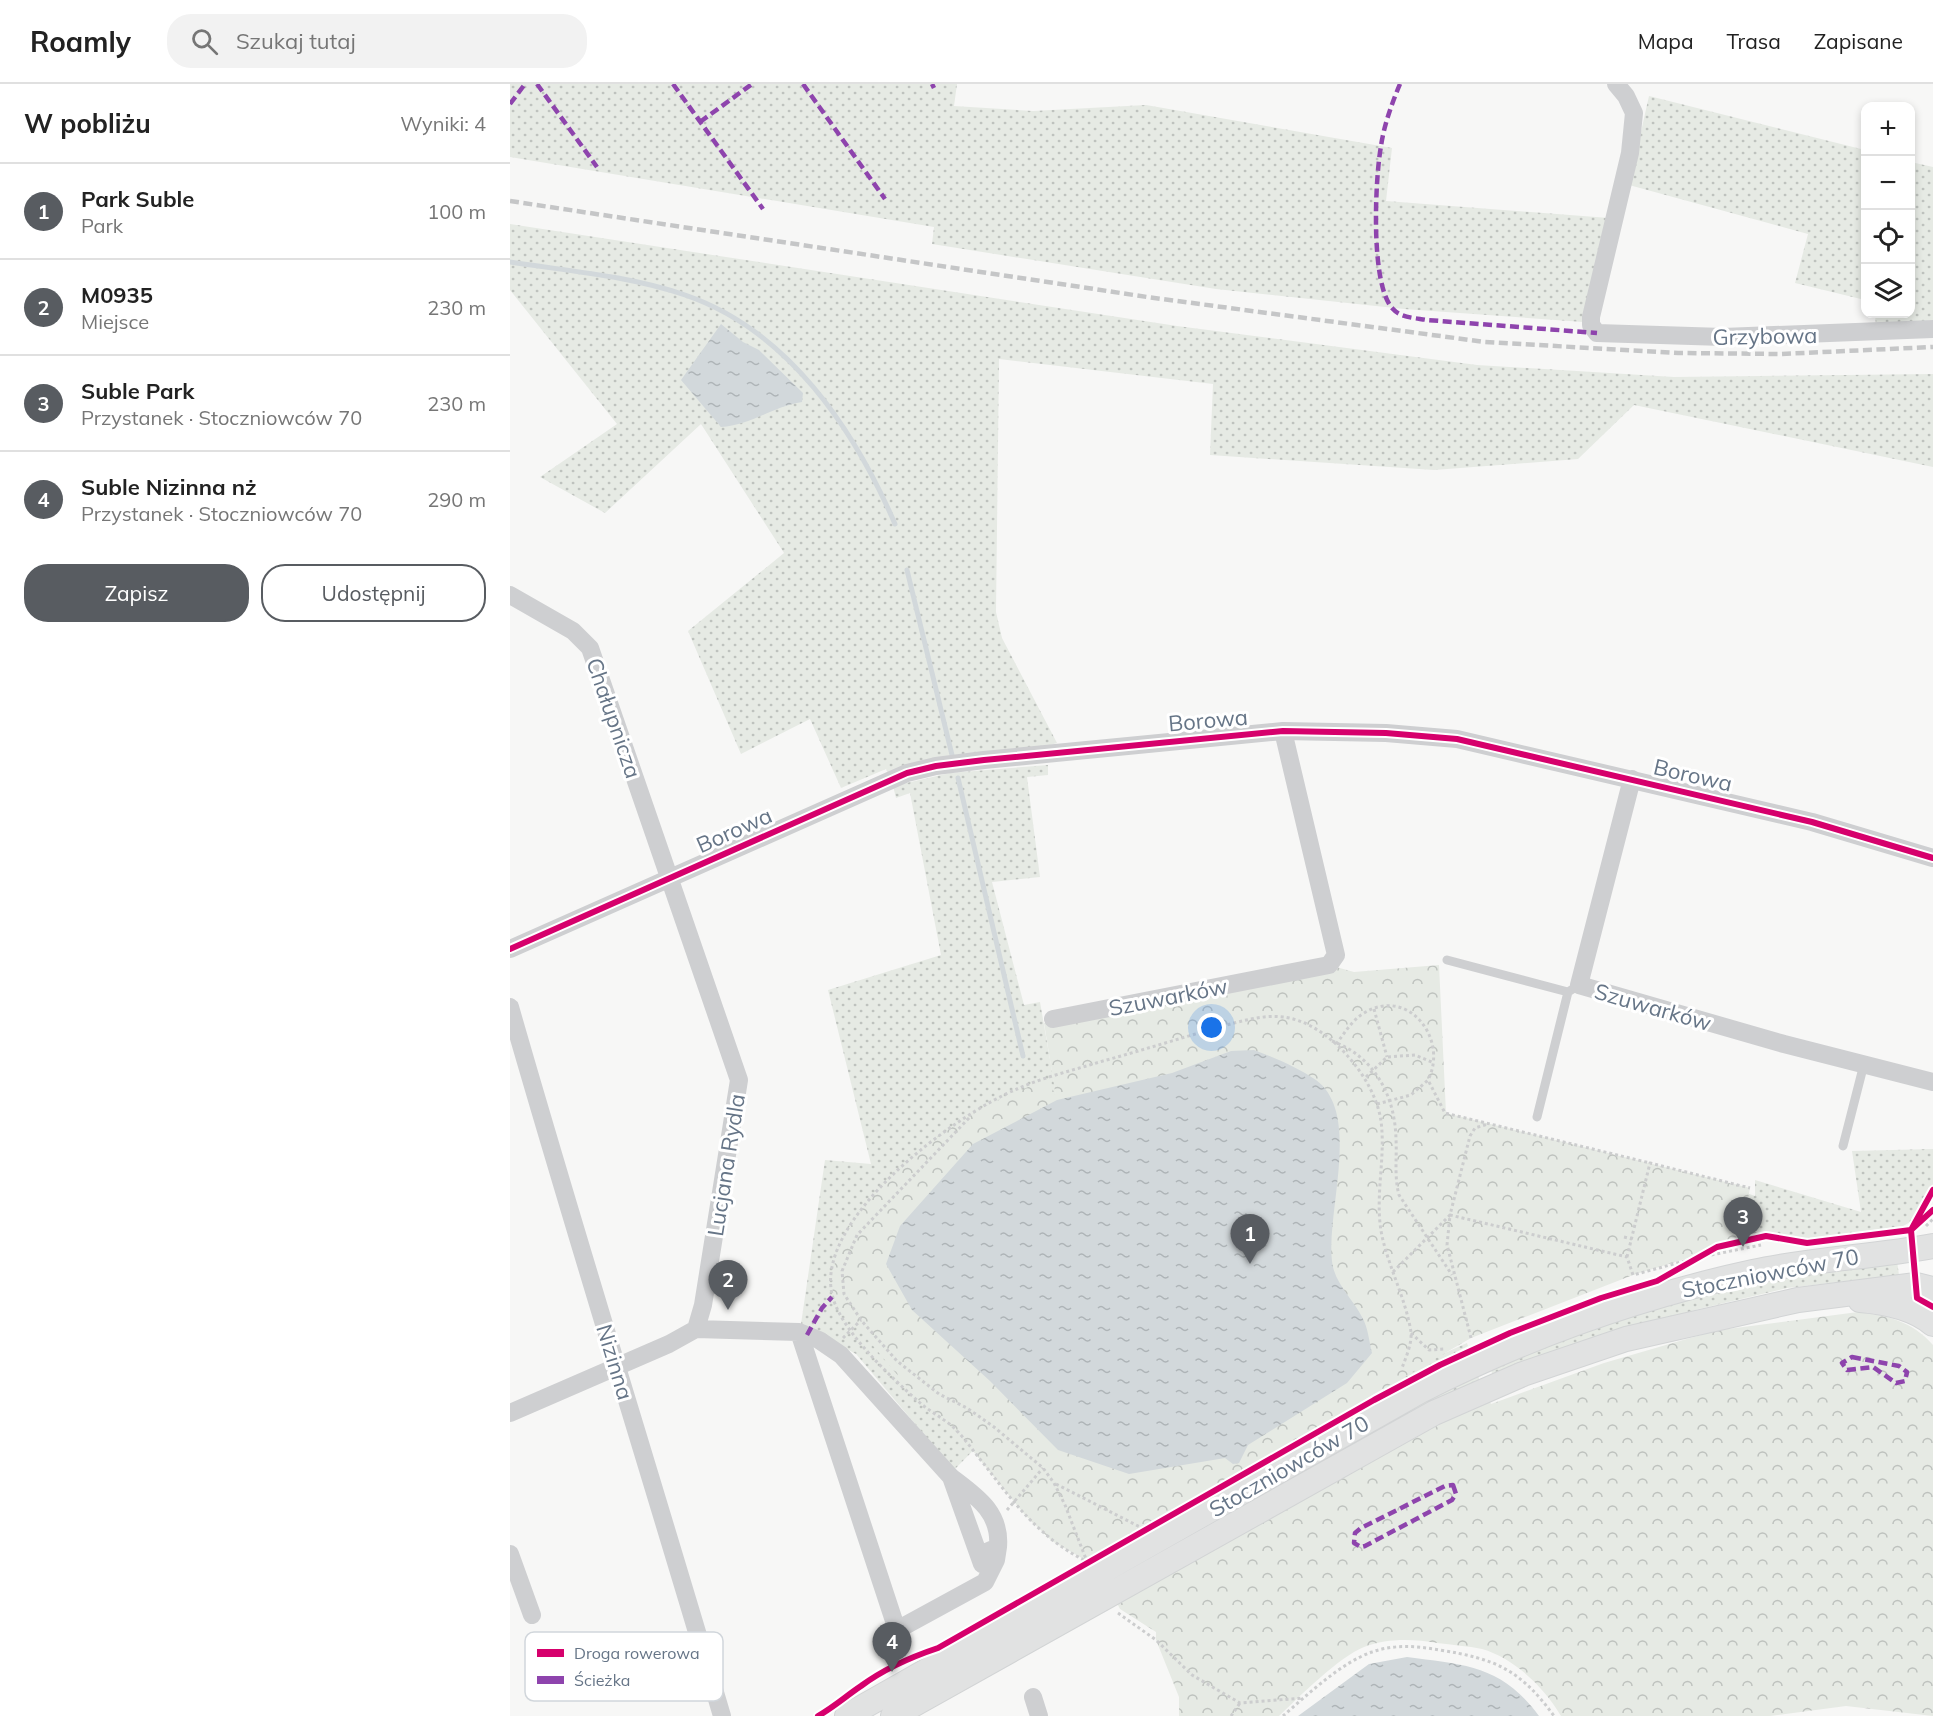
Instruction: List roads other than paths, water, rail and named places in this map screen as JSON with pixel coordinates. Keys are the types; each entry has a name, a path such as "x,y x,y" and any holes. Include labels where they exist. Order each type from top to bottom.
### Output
{"street":[{"name":"Grzybowa","path":"1616,84 1626,96 1634,113 1630,153 1591,317 1591,325 1597,333 1723,337 1933,329"},
{"name":"Chałupnicza","path":"510,595 573,632 590,648 669,879"},
{"name":"Borowa","path":"510,949 906,773 936,766 994,759 1283,731 1386,733 1457,740 1812,822 1933,858"},
{"name":"Szuwarków","path":"1053,1019 1329,965 1336,955 1283,731"},
{"name":"Szuwarków","path":"1632,779 1574,989 1933,1082"},
{"name":"Lucjana Rydla","path":"669,879 739,1080 703,1305 696,1329"},
{"name":"Nizinna","path":"510,1007 615,1368 645,1455 697,1632"},
{"name":"Stoczniowców 70","path":"847,1716 1420,1391 1505,1350 1589,1317 1685,1288 1755,1272 1933,1246"},
{"name":"Stoczniowców 70","path":"892,1716 1434,1413 1523,1374 1626,1339 1815,1297 1916,1285 1933,1289"},
{"path":"1815,1297 1878,1302 1913,1311 1933,1324"},
{"path":"510,1413 615,1368 696,1329 799,1332 819,1340 841,1355 951,1477 980,1498 996,1519 998,1547 992,1572 975,1589 897,1630 799,1332"},
{"path":"951,1477 978,1553 982,1576 975,1589"},
{"path":"978,1553 998,1547"},
{"path":"510,1554 532,1615"},
{"path":"1033,1697 1040,1716"},
{"name":"Nizinna","path":"718,1701 722,1716"}],"lane":[{"path":"1447,960 1574,989 1537,1117"},
{"path":"1843,1146 1864,1064"}],"water":[{"path":"721,324 743,342 759,350 803,393 802,402 781,407 742,423 721,427 681,380"},
{"path":"1254,1050 1309,1075 1330,1095 1337,1116 1340,1139 1331,1240 1333,1269 1364,1321 1372,1353 1347,1383 1248,1445 1239,1463 1233,1464 1225,1458 1129,1474 1058,1450 990,1381 912,1310 886,1264 900,1226 973,1144 1057,1100 1172,1073 1231,1051"},
{"path":"1407,1657 1447,1662 1481,1670 1511,1686 1539,1716 1298,1716 1369,1664"}],"waterway":[{"path":"510,262 599,275 664,288 722,311 756,332 786,358 838,419 859,453 895,524"},
{"path":"907,570 952,755"},
{"path":"958,778 1023,1056"}],"railway":[{"path":"510,201 1147,297 1485,342 1678,353 1781,354 1933,347"}],"place":[{"name":"Suble Park","path":"1743,1247"},
{"name":"Park Suble","path":"1250,1264"},
{"name":"M0935","path":"728,1310"},
{"name":"Suble Nizinna nż","path":"892,1672"}]}
